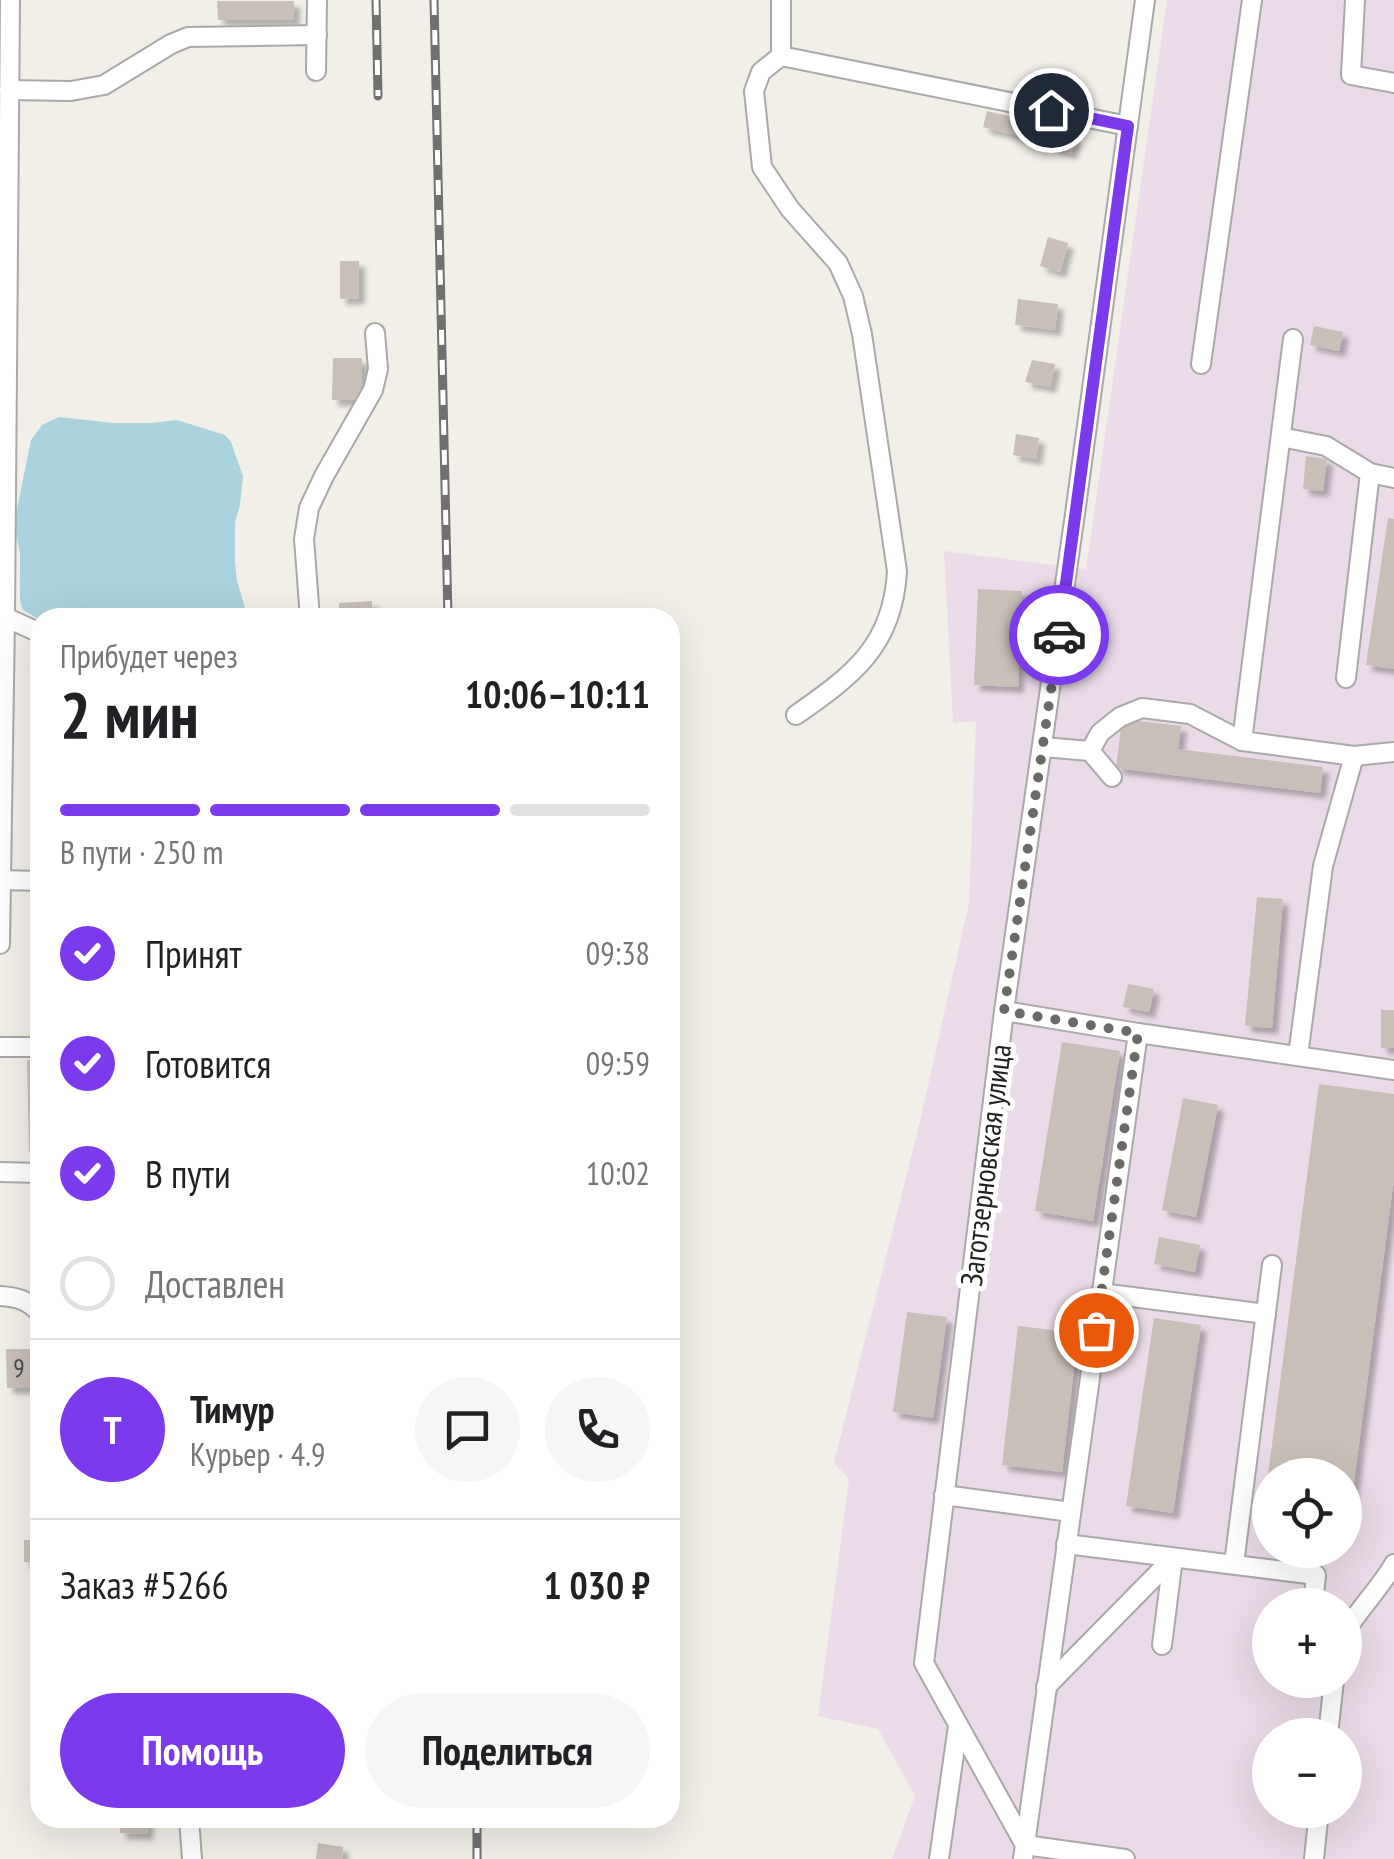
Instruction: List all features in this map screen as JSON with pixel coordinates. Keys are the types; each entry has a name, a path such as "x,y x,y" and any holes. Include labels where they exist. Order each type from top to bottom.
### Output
{"street":[{"path":"0,944 5,618 4,160 10,0"},
{"path":"316,71 317,0"},
{"path":"781,0 781,56 762,72 754,91 762,167 790,209 838,263 853,296 897,571 896,598 886,630 858,668 796,715"},
{"name":"Заготзерновская улица","path":"958,1726 924,1663 1004,1011 1144,0"},
{"path":"1201,364 1252,0"},
{"path":"1355,0 1351,75 1394,83"},
{"path":"9,90 71,91 104,85 188,37 317,35"},
{"path":"781,56 1128,126"},
{"path":"309,608 304,539 309,508 373,390 378,369 375,333"},
{"path":"1242,741 1294,340"},
{"path":"1281,436 1326,446 1370,474 1394,478"},
{"path":"1346,678 1370,474"},
{"path":"5,618 30,629"},
{"path":"1090,751 1100,733 1120,717 1142,708 1190,714 1242,741 1354,756 1394,752"},
{"path":"1043,747 1090,751 1112,777"},
{"path":"1298,1056 1323,866 1354,756"},
{"path":"1,880 30,881"},
{"path":"1004,1011 1394,1070"},
{"path":"1024,1852 1138,1033"},
{"path":"0,1047 30,1047"},
{"path":"0,1172 30,1173"},
{"path":"1234,1564 1272,1265"},
{"path":"1101,1293 1266,1314"},
{"path":"0,1296 30,1302"},
{"path":"944,1496 1071,1512"},
{"path":"1066,1544 1316,1575 1315,1588"},
{"path":"1162,1645 1173,1558"},
{"path":"1046,1687 1173,1558"},
{"path":"1362,1610 1394,1564"},
{"path":"958,1726 1024,1852"},
{"path":"938,1859 958,1726"},
{"path":"190,1828 192,1859"},
{"path":"1314,1859 1317,1828"},
{"path":"1024,1852 1125,1859"}],"shaded area":[{"path":"1167,0 1394,0 1394,1859 892,1859 915,1796 878,1729 818,1716 849,1479 834,1463 920,1121 969,903 976,721 953,723 944,551 1086,569"}],"water":[{"path":"59,417 114,423 177,420 225,435 243,476 235,522 235,562 245,608 30,608 30,614 23,610 14,524 31,440 42,425"}],"building":[{"path":"217,1 294,1 294,20 218,20"},
{"path":"987,111 1027,120 1023,137 983,127"},
{"path":"1058,133 1076,138 1071,154 1052,148"},
{"path":"1048,237 1068,243 1060,272 1040,266"},
{"path":"340,261 359,261 359,298 340,299"},
{"path":"1018,299 1058,304 1055,330 1015,325"},
{"path":"1314,326 1343,332 1339,351 1310,345"},
{"path":"333,358 362,358 362,400 332,400"},
{"path":"1032,360 1055,364 1050,387 1025,382"},
{"path":"1016,434 1039,438 1036,459 1013,455"},
{"path":"1306,456 1327,459 1323,491 1303,489"},
{"path":"1388,518 1394,519 1394,669 1366,665"},
{"path":"978,589 1022,591 1018,687 974,685"},
{"path":"372,601 372,608 339,608 339,603"},
{"path":"1122,719 1181,726 1178,749 1323,767 1320,793 1116,768"},
{"path":"1257,897 1283,899 1272,1028 1245,1026"},
{"path":"1128,984 1154,989 1149,1012 1123,1007"},
{"path":"1381,1010 1394,1010 1394,1048 1381,1048"},
{"path":"1062,1042 1120,1051 1093,1221 1035,1211"},
{"path":"27,1060 30,1060 29,1152"},
{"path":"1319,1084 1394,1094 1394,1178 1357,1458 1270,1458"},
{"path":"1183,1098 1218,1105 1196,1217 1162,1210"},
{"path":"1159,1237 1200,1245 1195,1272 1154,1264"},
{"path":"907,1312 947,1317 933,1418 893,1412"},
{"path":"1154,1318 1201,1325 1173,1513 1126,1506"},
{"path":"1018,1326 1078,1333 1062,1472 1002,1465"},
{"path":"6,1349 30,1349 30,1388 7,1388"},
{"path":"24,1540 30,1540 30,1562 24,1562"},
{"path":"120,1828 147,1828 147,1834 120,1833"},
{"path":"318,1843 343,1847 342,1859 316,1859"}],"railway":[{"path":"376,0 378,96"},
{"path":"434,0 448,608"},
{"path":"477,1828 477,1859"}],"way so far":[{"path":"1059,635 1004,1011 1138,1033 1096,1330"}],"route":[{"path":"1051,110 1128,126 1059,635"}]}
